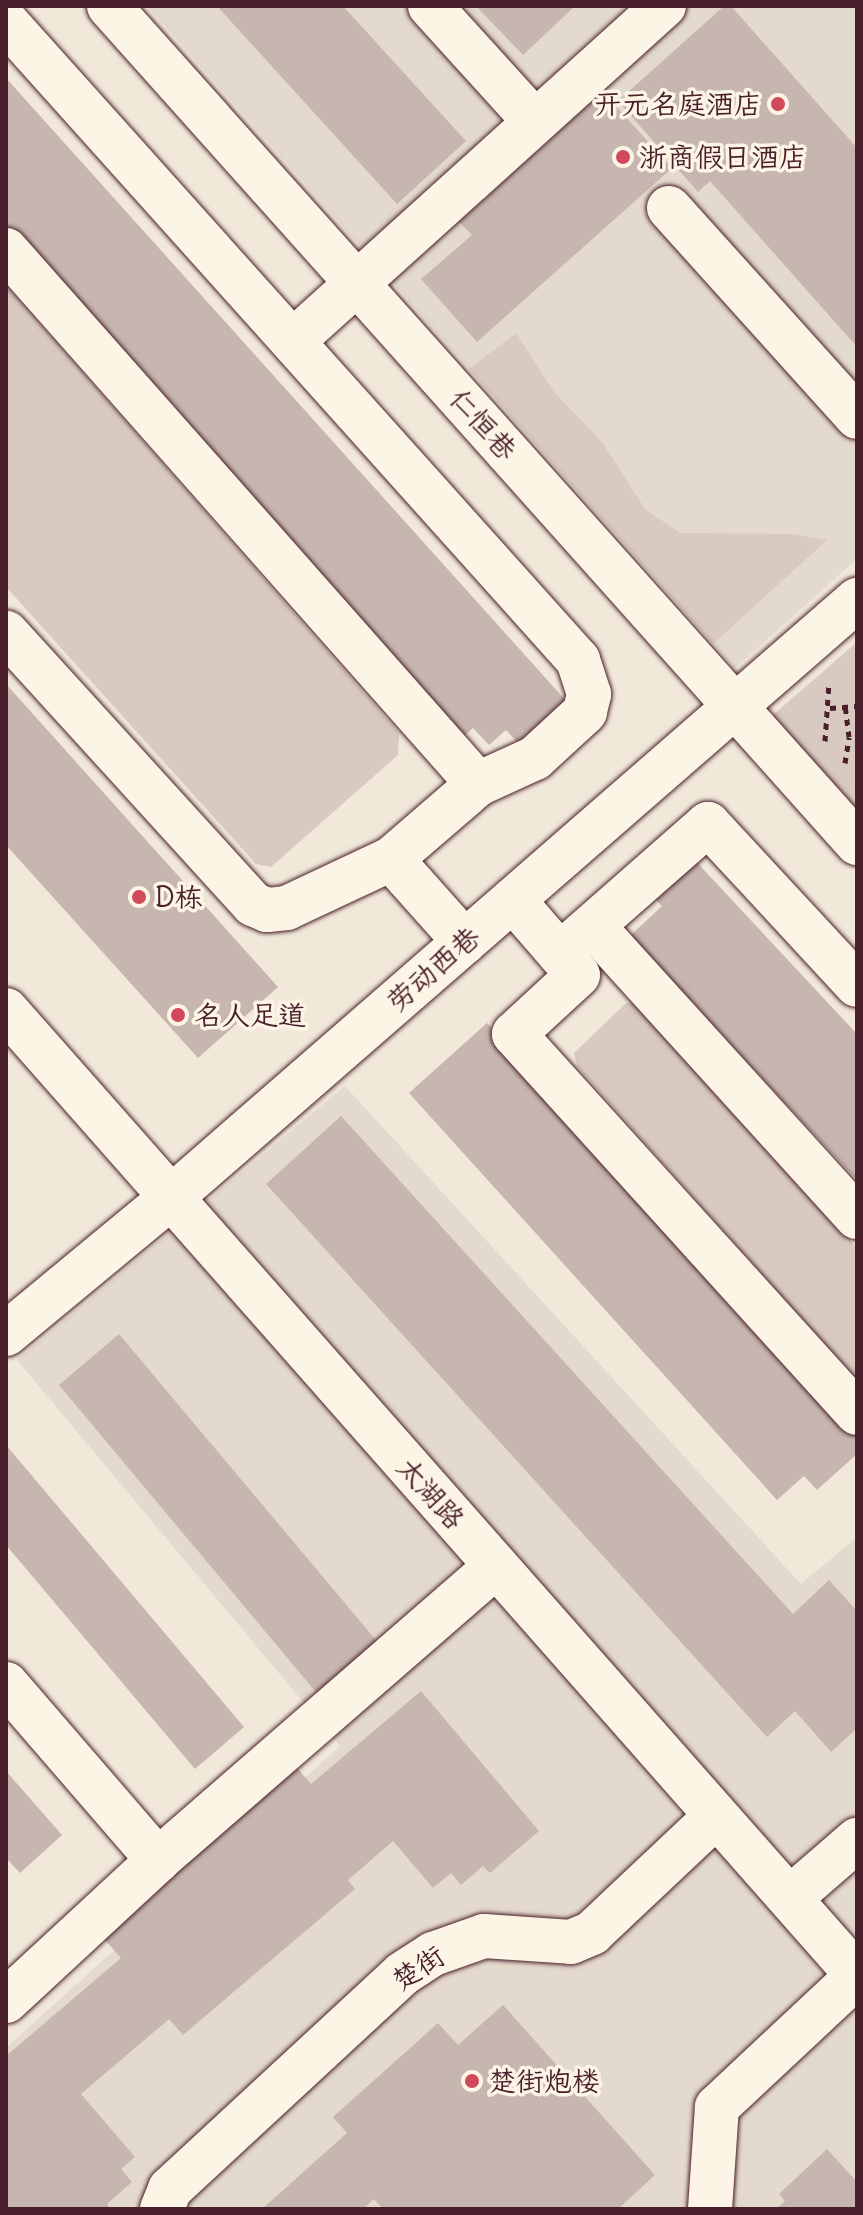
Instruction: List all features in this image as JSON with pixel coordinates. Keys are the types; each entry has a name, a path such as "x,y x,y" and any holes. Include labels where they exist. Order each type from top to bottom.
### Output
{"street":[{"name":"仁恒巷","path":"109,6 857,843"},
{"path":"430,6 535,122"},
{"path":"293,341 664,6"},
{"path":"6,22 578,660 589,694 585,712 535,758 478,784 391,859 287,908 253,904 6,633"},
{"path":"669,208 857,417"},
{"path":"6,250 478,784"},
{"name":"劳动西巷","path":"6,1334 168,1200 857,600"},
{"path":"560,954 708,824 857,985"},
{"path":"391,859 465,942"},
{"path":"513,900 578,975 514,1034 857,1413"},
{"path":"593,926 857,1217"},
{"name":"太湖路","path":"6,1010 168,1200 857,1975"},
{"path":"7,1997 158,1860 496,1566"},
{"path":"6,1684 158,1860"},
{"name":"楚街","path":"162,2209 170,2189 402,1974 433,1954 484,1936 571,1942 592,1933 716,1816"},
{"path":"790,1898 857,1840"},
{"path":"710,2209 717,2107 857,1975"}],"path":[{"path":"805,785 827,736 830,708 822,631"},
{"path":"830,708 857,706"}],"shaded area":[{"name":"浙商假日酒店","path":"147,6 857,6 857,559 735,668"},
{"path":"6,285 399,733 398,755 271,867 256,864 6,587"},
{"path":"516,333 554,392 602,442 645,509 680,533 791,534 827,540 713,644 469,369"},
{"path":"857,642 857,824 766,721"},
{"path":"626,1003 640,1003 857,1248 857,1381 577,1066 574,1053"},
{"path":"345,1086 801,1584 857,1537 857,2209 6,2209 6,2048 340,1746 17,1360"}],"building":[{"path":"217,6 343,6 466,141 397,204"},
{"path":"476,6 575,6 523,55"},
{"path":"724,6 731,6 857,148 857,347 710,181 698,192 618,101"},
{"path":"6,78 568,703 521,746 506,730 489,745 473,728 463,737 6,230"},
{"path":"603,92 672,168 477,342 421,279 472,235 459,222"},
{"name":"D栋","path":"6,684 278,987 198,1058 6,845"},
{"path":"690,855 857,1034 857,1180 630,936 662,906 649,893"},
{"path":"487,1023 857,1432 857,1454 817,1490 804,1476 777,1500 409,1093"},
{"path":"341,1116 793,1614 829,1580 857,1611 857,1728 831,1752 795,1711 767,1737 266,1184"},
{"path":"119,1334 386,1652 325,1703 59,1385"},
{"path":"6,1445 244,1727 195,1769 6,1545"},
{"path":"421,1691 539,1831 490,1873 483,1866 461,1885 451,1873 433,1888 393,1841 348,1880 355,1889 183,2035 169,2019 81,2094 135,2157 121,2169 132,2182 107,2204 111,2209 6,2209 6,2056 121,1958 95,1929 292,1762 311,1784"},
{"path":"6,1771 62,1835 20,1873 6,1858"},
{"name":"楚街炮楼","path":"503,2005 655,2175 618,2209 383,2209 374,2199 363,2209 262,2209 347,2133 333,2117 438,2023 458,2045"},
{"path":"827,2149 857,2182 857,2209 776,2209 785,2201 779,2194"}],"place":[{"name":"开元名庭酒店","path":"778,104"},
{"name":"浙商假日酒店","path":"623,157"},
{"name":"D栋","path":"139,897"},
{"name":"名人足道","path":"178,1015"},
{"name":"楚街炮楼","path":"472,2081"}]}
